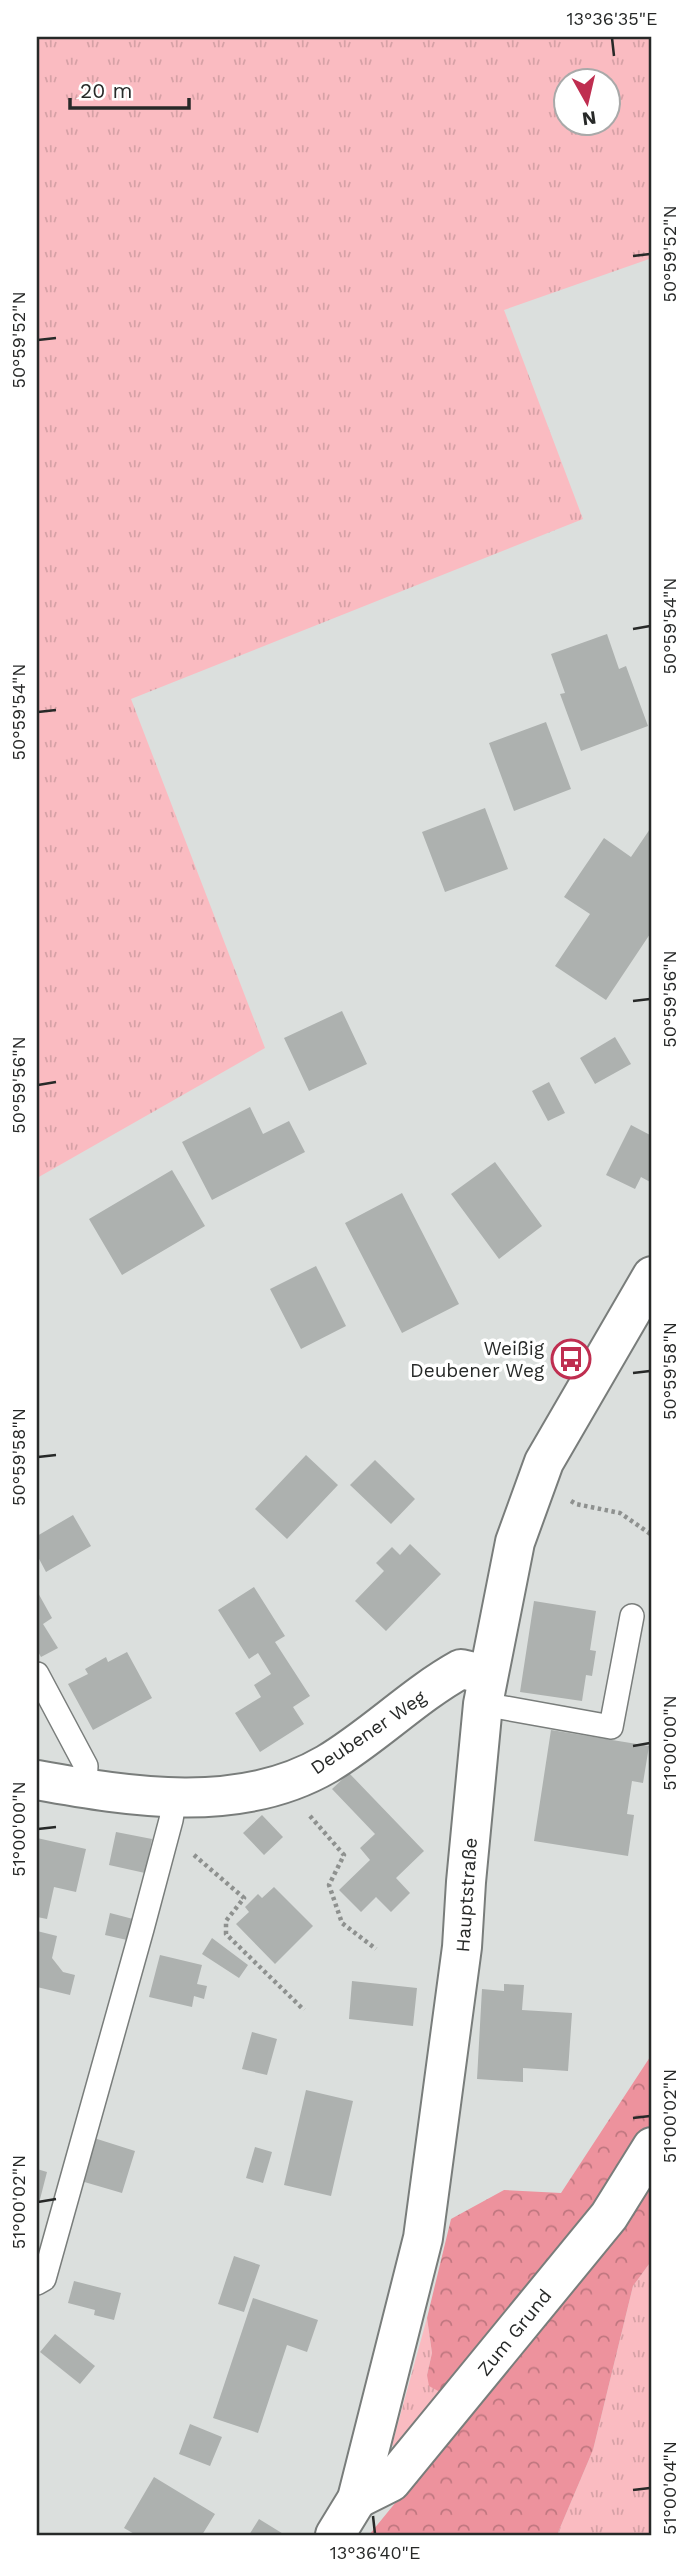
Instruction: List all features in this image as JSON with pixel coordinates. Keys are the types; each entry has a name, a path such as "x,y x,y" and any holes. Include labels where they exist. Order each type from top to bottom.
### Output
{"street":[{"name":"Hauptstraße","path":"335,2535 356,2499 423,2238 463,1947 467,1872 485,1689 515,1542 544,1462 652,1276"},
{"name":"Deubener Weg","path":"37,1780 174,1797 214,1797 289,1783 362,1741 461,1669 485,1689"},
{"name":"Zum Grund","path":"356,2499 390,2482 609,2216 652,2147"}],"lane":[{"path":"485,1689 611,1727 632,1616"},
{"path":"37,1674 86,1766 85,1788"},
{"path":"37,2283 44,2279 172,1820 174,1797"}],"path":[{"path":"569,1499 576,1504 620,1513 652,1535"},
{"path":"305,1811 344,1855 329,1885 342,1923 376,1949"},
{"path":"194,1843 193,1854 244,1898 226,1922 226,1934 304,2010"}],"green space":[{"path":"37,37 652,37 652,258 504,310 583,519 131,699 265,1048 37,1178"},
{"path":"652,2054 652,2125 595,2214 440,2392 429,2386 427,2375 432,2353 427,2318 451,2219 504,2190 561,2193"},
{"path":"652,2182 652,2260 633,2286 593,2450 557,2535 369,2535 620,2228"},
{"path":"652,2260 652,2535 557,2535 593,2450 633,2286"},
{"path":"427,2318 432,2353 427,2375 440,2392 396,2449 392,2445"}],"building":[{"path":"607,634 619,669 626,666 648,726 581,751 560,694 565,693 551,654"},
{"path":"546,722 571,789 514,811 489,743"},
{"path":"485,808 508,869 445,892 422,832"},
{"path":"652,826 652,931 606,1000 555,966 590,914 564,897 604,838 631,857"},
{"path":"342,1011 367,1064 309,1091 284,1038"},
{"path":"615,1037 631,1064 595,1084 580,1058"},
{"path":"549,1082 565,1113 548,1121 532,1091"},
{"path":"250,1107 263,1134 289,1121 305,1152 212,1200 182,1142"},
{"path":"631,1125 652,1136 652,1183 641,1177 635,1189 606,1175"},
{"path":"495,1162 542,1226 499,1259 451,1194"},
{"path":"172,1170 205,1226 122,1275 89,1219"},
{"path":"402,1193 459,1304 402,1333 345,1223"},
{"path":"316,1266 346,1326 301,1349 270,1289"},
{"path":"306,1455 338,1485 287,1539 255,1509"},
{"path":"375,1460 415,1499 391,1524 350,1485"},
{"path":"73,1515 91,1546 46,1572 37,1555 37,1536"},
{"path":"410,1544 441,1574 386,1631 355,1601 384,1571 376,1563 392,1547 400,1555"},
{"path":"254,1587 285,1636 275,1642 310,1696 293,1707 304,1724 260,1752 235,1713 261,1697 254,1685 271,1674 258,1653 249,1659 218,1610"},
{"path":"37,1591 52,1618 43,1624 58,1648 41,1657 37,1650"},
{"path":"534,1601 596,1611 590,1650 596,1651 592,1676 586,1675 582,1701 520,1692"},
{"path":"127,1652 152,1698 93,1730 68,1684 88,1674 85,1669 106,1657 108,1662"},
{"path":"551,1730 649,1746 643,1783 632,1781 627,1814 634,1815 628,1856 534,1841"},
{"path":"349,1773 424,1851 396,1878 410,1893 391,1912 376,1897 361,1912 339,1890 370,1860 360,1848 375,1834 332,1789"},
{"path":"262,1815 283,1837 264,1855 243,1833"},
{"path":"116,1832 152,1839 145,1873 109,1865"},
{"path":"37,1838 86,1849 76,1892 54,1887 47,1919 37,1917"},
{"path":"274,1887 313,1926 275,1964 236,1924 249,1912 245,1907 258,1894 262,1898"},
{"path":"110,1913 133,1919 127,1940 105,1935"},
{"path":"37,1931 57,1936 52,1958 63,1972 75,1975 70,1995 37,1987"},
{"path":"212,1938 248,1965 239,1978 202,1954"},
{"path":"160,1955 202,1965 197,1984 207,1986 204,1999 194,1996 192,2007 149,1997"},
{"path":"352,1981 417,1988 413,2026 349,2019"},
{"path":"504,1984 524,1985 522,2010 572,2013 568,2071 523,2068 523,2082 477,2079 482,1989 504,1991"},
{"path":"252,2032 277,2039 267,2075 242,2069"},
{"path":"306,2090 353,2101 331,2196 284,2185"},
{"path":"94,2138 135,2151 122,2193 81,2181"},
{"path":"255,2147 272,2152 263,2183 246,2178"},
{"path":"37,2169 47,2172 38,2207 37,2207"},
{"path":"234,2256 260,2265 244,2312 218,2304"},
{"path":"74,2281 121,2293 114,2320 94,2315 95,2310 68,2303"},
{"path":"253,2298 318,2320 307,2352 287,2345 258,2433 213,2418"},
{"path":"55,2334 95,2366 80,2384 40,2352"},
{"path":"190,2424 222,2437 210,2466 179,2454"},
{"path":"154,2477 215,2514 202,2535 136,2535 124,2528"},
{"path":"259,2519 285,2535 249,2535"}],"place":[{"name":"Weißig Deubener Weg","path":"571,1359"}]}
